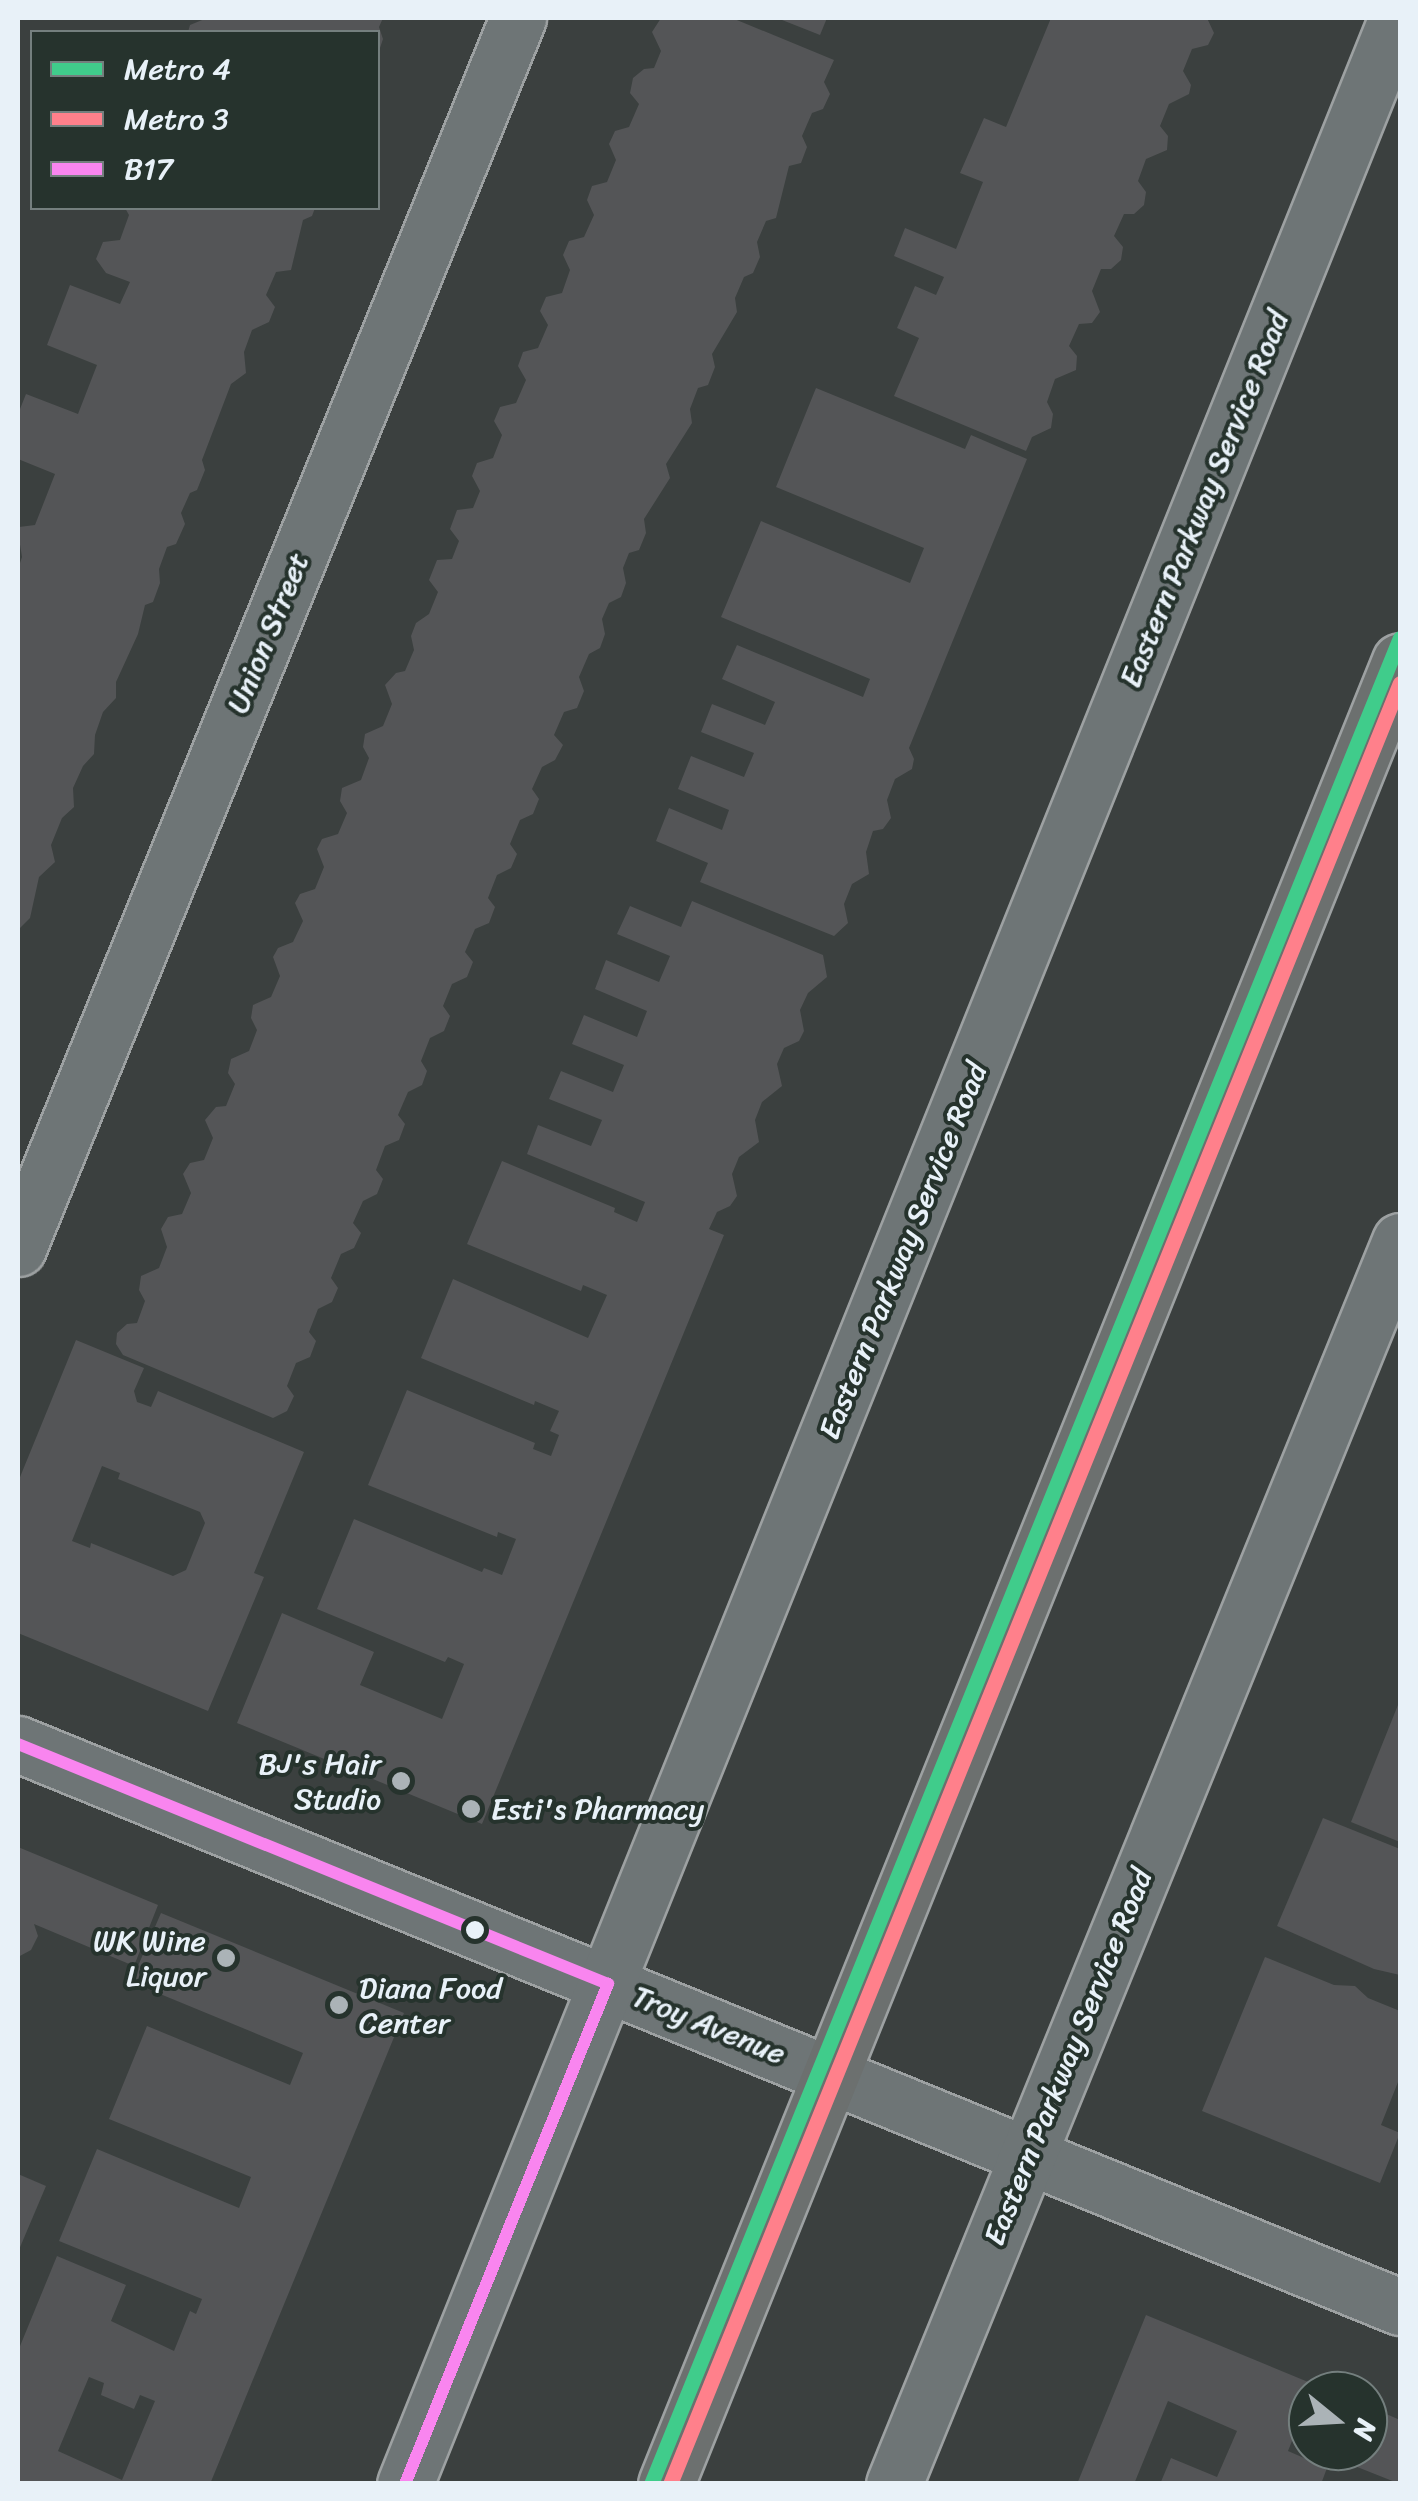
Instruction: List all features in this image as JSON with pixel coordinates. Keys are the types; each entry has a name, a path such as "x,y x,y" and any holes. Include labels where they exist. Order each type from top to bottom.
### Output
{"main road":[{"path":"666,2484 1400,661"}],"street":[{"name":"Union Street","path":"18,1248 518,18"},
{"name":"Eastern Parkway Service Road","path":"405,2484 1398,18"},
{"name":"Eastern Parkway Service Road","path":"894,2484 1400,1241"},
{"name":"Troy Avenue","path":"18,1744 1400,2306"}],"building":[{"path":"207,18 383,18 380,30 189,30 190,25"},
{"path":"661,18 732,18 834,60 824,82 830,94 823,109 812,113 802,136 807,147 801,163 789,166 776,218 766,221 757,242 760,257 753,273 744,277 735,298 737,312 712,354 715,367 708,385 698,388 690,409 692,423 666,464 670,478 644,519 646,533 639,550 629,553 623,568 626,583 621,597 609,603 602,619 605,634 600,648 589,654 579,677 584,691 577,708 564,712 554,735 563,745 555,760 542,767 532,789 539,799 533,814 520,820 510,844 517,854 511,868 497,875 488,898 495,907 489,923 475,929 465,952 473,962 467,977 452,984 443,1006 450,1016 444,1031 430,1038 421,1061 427,1071 422,1085 408,1092 398,1115 405,1124 399,1140 385,1146 376,1170 383,1179 377,1194 363,1201 353,1223 361,1233 354,1248 341,1254 331,1278 338,1288 332,1302 318,1309 309,1332 316,1341 310,1357 296,1363 287,1386 294,1396 287,1411 273,1418 123,1355 116,1344 117,1333 127,1324 137,1323 145,1301 139,1290 141,1276 159,1268 167,1247 161,1229 168,1217 182,1214 191,1193 183,1174 190,1163 204,1160 213,1138 205,1120 216,1107 226,1106 235,1084 228,1073 231,1059 249,1051 257,1030 251,1018 253,1005 271,997 280,976 273,957 278,948 293,942 303,921 295,903 300,894 315,889 324,867 317,849 322,839 338,834 347,813 340,801 342,788 361,780 369,758 363,747 365,734 383,726 392,704 385,685 396,673 405,671 414,650 411,636 416,623 429,614 438,592 429,580 437,560 452,559 459,541 450,529 457,510 473,508 480,491 472,476 477,463 493,458 502,435 494,421 500,407 516,403 526,380 518,366 523,352 538,348 548,325 540,311 546,297 562,293 570,270 563,255 569,241 584,237 594,215 587,200 592,186 607,182 616,160 609,144 615,131 629,127 639,104 630,93 633,78 644,69 654,68 661,51 652,32"},
{"path":"777,18 827,18 820,35"},
{"path":"1051,18 1207,18 1214,33 1208,45 1192,49 1183,71 1191,85 1189,94 1169,104 1160,126 1168,136 1167,150 1146,159 1138,181 1146,192 1144,205 1134,214 1124,214 1114,236 1123,247 1121,260 1111,269 1101,269 1092,291 1100,312 1092,323 1079,324 1069,346 1077,356 1076,370 1055,379 1047,402 1053,414 1051,428 1032,437 1026,451 894,396 919,338 897,328 915,286 936,295 944,277 894,256 905,228 956,249 983,182 960,173 984,118 1006,127"},
{"path":"126,210 314,210 303,220 291,270 276,272 266,295 275,307 269,322 252,330 244,352 246,373 231,384 202,460 205,470 181,513 185,524 176,544 167,547 153,602 145,605 138,634 116,682 116,698 103,712 95,735 94,754 83,766 73,788 74,807 62,818 51,845 55,862 39,877 30,918 18,930 18,569 22,557 18,532 19,527 35,525 55,474 18,459 18,414 26,394 78,414 97,365 47,345 70,285 120,304 130,282 106,273 96,259 103,242 120,240 129,215"},
{"path":"816,388 965,449 971,435 1027,459 909,748 914,759 912,769 895,779 887,800 891,818 883,829 873,831 866,852 869,874 852,884 844,904 848,923 834,936 700,882 708,863 656,841 669,808 722,830 729,810 678,789 691,756 744,777 754,753 701,732 712,704 765,725 775,702 722,679 737,645 863,697 870,679 721,617 761,521 910,583 924,548 776,487"},
{"path":"692,901 823,955 827,977 808,993 800,1010 804,1031 799,1041 784,1048 777,1064 782,1086 762,1102 755,1120 759,1142 739,1157 732,1174 737,1196 730,1206 717,1212 709,1229 724,1235 482,1824 237,1723 282,1613 374,1652 360,1685 442,1719 464,1664 448,1657 445,1662 317,1609 354,1519 482,1572 484,1568 502,1575 516,1539 498,1532 497,1537 368,1485 407,1390 535,1443 533,1449 551,1456 559,1435 550,1431 559,1411 535,1401 534,1405 421,1358 453,1279 588,1338 607,1295 583,1285 581,1291 467,1244 502,1161 615,1208 614,1212 637,1222 645,1202 527,1154 538,1125 591,1146 602,1120 549,1099 561,1071 613,1092 624,1065 572,1044 584,1015 637,1037 647,1011 595,989 606,960 659,982 670,956 617,934 630,906 681,927"},
{"path":"76,1340 144,1368 134,1391 137,1402 151,1407 158,1391 304,1452 254,1573 264,1577 208,1711 18,1633 18,1482","holes":["102,1466 120,1473 118,1479 200,1512 205,1523 186,1570 173,1576 91,1543 90,1548 72,1541"]},
{"path":"1400,1700 1400,1842 1351,1822"},
{"path":"1323,1818 1400,1849 1400,1975 1374,1969 1277,1926"},
{"path":"18,1847 158,1905 134,1966 34,1924 38,1936 31,1950 18,1957"},
{"path":"161,1913 404,2013 210,2484 18,2484 18,2351 57,2256 126,2285 111,2321 174,2351 190,2311 196,2314 202,2299 59,2241 97,2149 239,2208 251,2177 109,2119 147,2026 290,2085 303,2053 131,1982","holes":["89,2377 104,2383 101,2395 134,2409 140,2395 155,2401 122,2480 58,2451"]},
{"path":"1265,1957 1334,1985 1355,1986 1368,1998 1400,2011 1400,2077 1381,2125 1400,2133 1380,2183 1202,2111"},
{"path":"18,2174 46,2186 18,2252"},
{"path":"1146,2315 1288,2374 1288,2471 1326,2471 1321,2484 1160,2484 1171,2458 1217,2477 1237,2431 1168,2401 1134,2484 1077,2484"},
{"path":"1388,2415 1400,2420 1400,2484 1367,2471 1388,2471"}],"metro line":[{"name":"4","path":"651,2484 1400,638"},
{"name":"3","path":"670,2484 1400,683"}],"transit line":[{"name":"B17","path":"18,1744 608,1984"},
{"name":"B17","path":"405,2484 608,1984"}],"place":[{"name":"BJ's Hair Studio","path":"401,1781"},
{"name":"Esti's Pharmacy","path":"471,1809"},
{"name":"WK Wine Liquor","path":"226,1958"},
{"name":"Diana Food Center","path":"339,2005"}]}
